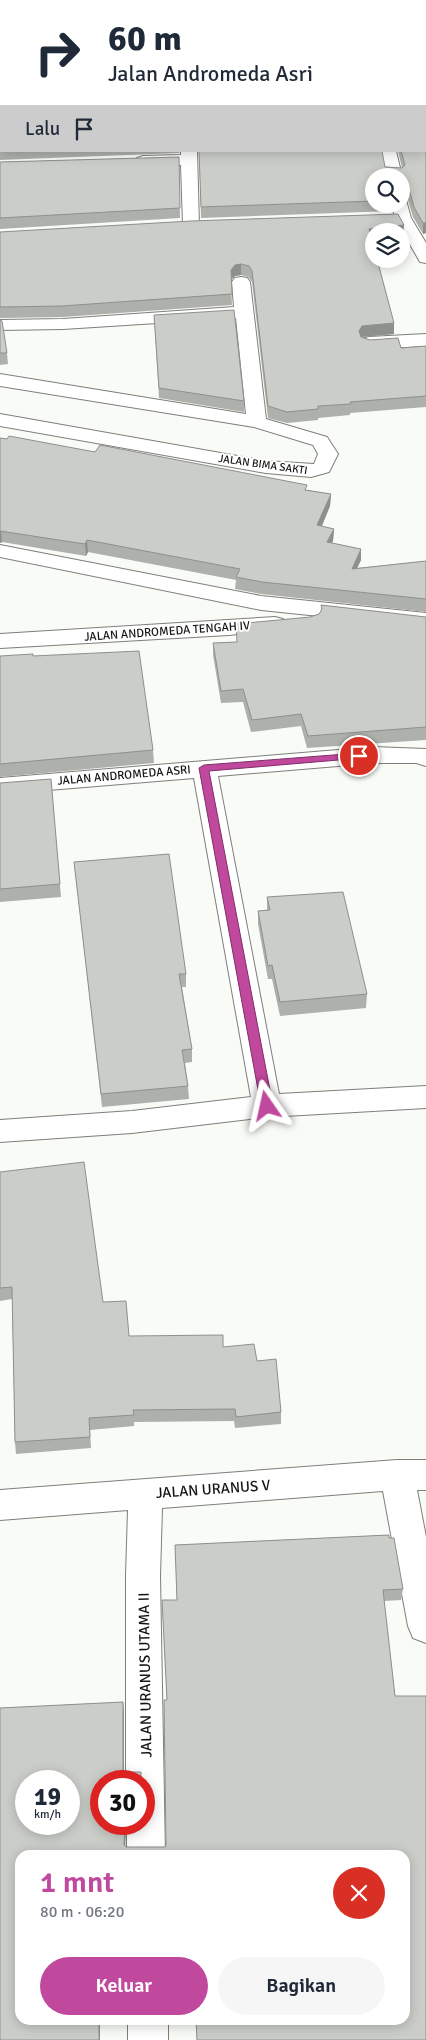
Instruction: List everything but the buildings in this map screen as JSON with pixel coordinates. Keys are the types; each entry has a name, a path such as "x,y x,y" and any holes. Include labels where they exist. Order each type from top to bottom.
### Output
{"street":[{"path":"388,152 392,168"},
{"path":"129,162 189,156 191,226"},
{"path":"384,219 398,213"},
{"path":"403,213 426,258"},
{"path":"172,226 210,225"},
{"path":"241,282 257,422"},
{"path":"0,325 63,324 244,312"},
{"path":"370,343 426,340"},
{"name":"JALAN BIMA SAKTI","path":"0,380 257,422 320,442 328,454 322,468 312,472 266,467 0,420"},
{"path":"0,551 261,603 426,620"},
{"name":"JALAN ANDROMEDA TENGAH IV","path":"0,641 230,628 363,615"},
{"name":"JALAN ANDROMEDA ASRI","path":"0,786 374,755 421,755 426,758"},
{"path":"204,768 267,1106"},
{"path":"0,1131 132,1122 267,1106 426,1097"},
{"path":"412,1475 426,1626"},
{"name":"JALAN URANUS V","path":"0,1505 412,1475"},
{"name":"JALAN URANUS UTAMA II","path":"146,1494 144,1576 146,1850"},
{"path":"148,2025 148,2040"}],"route":[{"path":"267,1106 204,768 359,756"}]}
